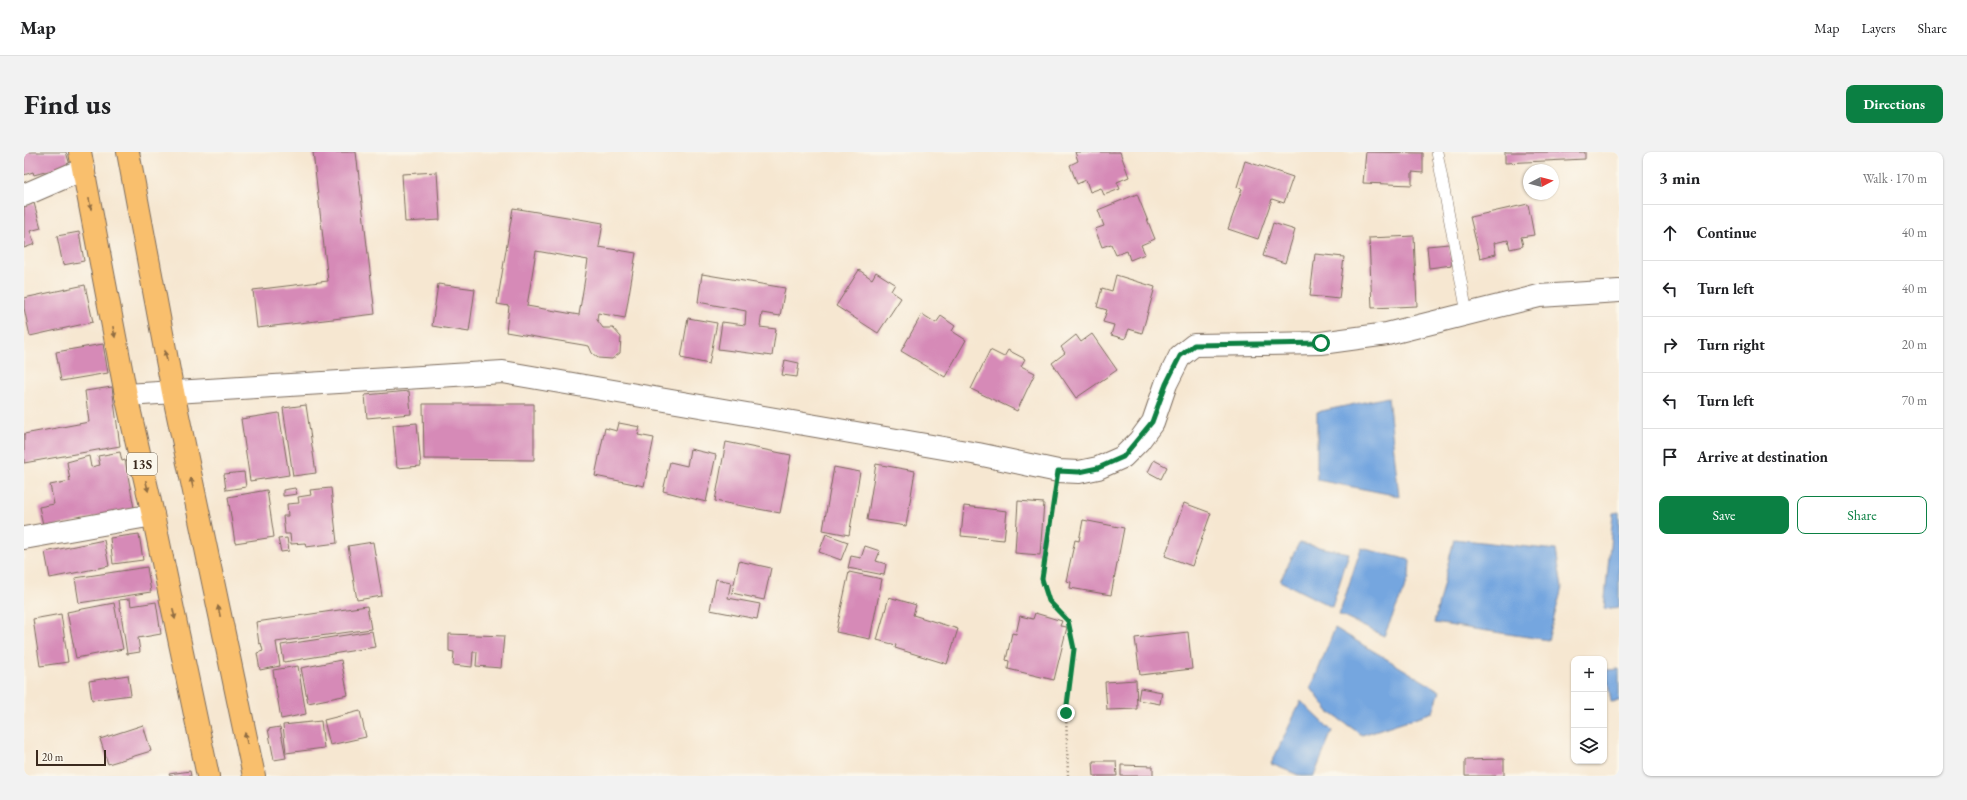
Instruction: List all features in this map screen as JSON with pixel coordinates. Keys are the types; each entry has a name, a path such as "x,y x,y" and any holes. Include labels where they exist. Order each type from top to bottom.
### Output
{"highway":[{"path":"128,152 173,392 254,776"},
{"name":"13S","path":"82,161 126,395 208,776"}],"street":[{"path":"24,195 82,161"},
{"path":"126,395 503,372 978,454 1058,471 1079,472 1098,468 1123,457 1152,422 1166,384 1180,356 1194,345 1321,343 1387,334 1539,296 1619,291"},
{"path":"24,538 153,515"}],"lane":[{"path":"1437,152 1467,313"}],"path":[{"path":"1058,471 1042,579 1049,601 1068,621 1074,649 1066,713 1068,776"}],"water":[{"path":"1388,397 1399,496 1317,480 1317,412"},
{"path":"1619,512 1619,607 1604,609 1613,513"},
{"path":"1454,539 1556,550 1562,588 1548,640 1434,623"},
{"path":"1299,543 1349,553 1332,607 1280,581"},
{"path":"1361,548 1410,560 1409,578 1384,636 1339,615"},
{"path":"1335,628 1440,691 1433,712 1362,735 1329,712 1311,688"},
{"path":"1619,669 1619,701 1611,702 1607,670"},
{"path":"1301,701 1332,731 1314,776 1301,776 1271,764"}],"building":[{"path":"24,152 66,152 70,165 34,175 33,172 24,175"},
{"path":"313,152 356,152 375,314 257,328 253,290 328,281"},
{"path":"1075,152 1120,152 1129,177 1117,182 1120,189 1104,195 1101,188 1090,192 1086,180 1077,184 1070,165 1078,161"},
{"path":"1366,152 1423,153 1423,173 1412,172 1412,185 1363,183"},
{"path":"1505,152 1585,152 1585,159 1505,163"},
{"path":"1245,161 1293,177 1284,203 1272,199 1258,239 1228,229 1242,189 1237,187"},
{"path":"437,172 440,220 405,222 402,174"},
{"path":"1137,194 1155,239 1141,245 1145,254 1130,260 1127,251 1116,255 1111,244 1102,247 1095,229 1104,226 1098,210"},
{"path":"34,203 41,228 30,231 35,244 24,248 24,206"},
{"path":"1528,204 1534,235 1521,237 1523,246 1510,249 1508,240 1494,243 1496,254 1480,258 1470,217"},
{"path":"513,208 603,223 599,247 636,253 625,318 598,313 597,320 603,328 613,328 621,337 620,353 612,359 598,358 592,353 589,346 506,332 509,306 497,304","holes":["536,251 588,260 579,315 527,306"]},
{"path":"1273,223 1295,230 1285,263 1263,256"},
{"path":"79,232 84,261 63,265 57,236"},
{"path":"1414,236 1417,306 1372,308 1369,238"},
{"path":"1449,244 1452,265 1429,268 1427,246"},
{"path":"1315,254 1344,257 1339,299 1310,296"},
{"path":"859,270 872,279 876,272 895,284 891,291 901,298 878,333 836,306"},
{"path":"702,274 785,288 780,316 762,313 760,327 776,329 772,356 718,349 722,322 745,325 746,311 698,302"},
{"path":"1116,275 1155,287 1142,333 1129,329 1125,339 1111,335 1114,325 1103,322 1107,310 1097,307 1102,288 1112,291"},
{"path":"438,284 475,289 469,332 432,326"},
{"path":"85,285 93,322 30,336 24,308 24,298"},
{"path":"922,314 936,323 941,316 955,326 952,331 966,340 945,377 901,351"},
{"path":"688,318 717,323 709,364 681,358"},
{"path":"1092,334 1117,370 1076,398 1052,363 1065,353 1061,347 1076,335 1081,342"},
{"path":"103,344 108,373 61,381 56,352"},
{"path":"990,350 1004,357 1008,350 1025,359 1021,366 1035,373 1017,411 971,389"},
{"path":"785,360 799,363 797,377 782,375"},
{"path":"112,387 120,446 24,463 24,434 89,422 85,391"},
{"path":"409,391 411,414 367,418 365,395"},
{"path":"423,404 534,404 534,460 424,459"},
{"path":"306,405 316,473 293,476 283,408"},
{"path":"279,413 289,475 250,481 241,419"},
{"path":"417,423 421,466 397,468 393,425"},
{"path":"619,423 640,427 638,435 654,438 644,486 595,476 605,428 617,431"},
{"path":"726,442 791,455 780,513 715,501"},
{"path":"690,449 716,455 706,502 663,491 670,462 687,466"},
{"path":"120,452 122,461 125,460 134,508 44,529 39,507 54,504 50,485 70,481 67,462 89,456 91,467 100,465 98,456"},
{"path":"1154,460 1167,467 1161,479 1148,472"},
{"path":"876,464 915,471 906,526 867,520"},
{"path":"834,467 860,472 849,535 823,530"},
{"path":"244,472 246,487 226,490 224,474"},
{"path":"295,488 297,494 283,496 283,490"},
{"path":"331,488 337,543 306,547 305,543 291,544 290,534 285,534 283,516 288,516 287,504 299,503 298,497 311,495 310,490"},
{"path":"267,490 274,537 235,543 228,497"},
{"path":"1018,501 1044,503 1040,555 1015,553"},
{"path":"1184,503 1211,513 1192,566 1165,556"},
{"path":"964,506 1007,511 1004,540 961,536"},
{"path":"1083,520 1124,528 1111,595 1070,588 1071,582 1066,581 1075,540 1079,541"},
{"path":"139,534 143,560 113,564 110,538"},
{"path":"826,534 848,542 841,560 819,552"},
{"path":"287,538 289,551 281,552 278,539"},
{"path":"104,540 109,566 50,578 45,552"},
{"path":"373,542 382,596 357,600 348,546"},
{"path":"865,546 880,551 876,561 886,564 884,575 848,568 851,556 861,558"},
{"path":"739,561 771,568 764,600 732,593"},
{"path":"147,567 151,592 79,603 75,578"},
{"path":"849,572 882,579 870,639 836,632"},
{"path":"716,579 731,582 728,598 760,604 757,619 710,610"},
{"path":"889,597 916,605 913,615 958,629 947,664 895,648 896,645 877,640"},
{"path":"130,599 131,606 156,602 161,634 138,638 140,652 127,654 119,600"},
{"path":"114,603 123,649 76,658 67,612"},
{"path":"367,606 371,629 276,642 280,666 260,670 257,653 263,651 261,643 259,644 256,622"},
{"path":"1035,613 1062,621 1060,626 1067,627 1054,680 1008,669 1009,661 1006,660 1012,633 1016,634 1020,616 1033,619"},
{"path":"61,614 68,662 40,666 33,619"},
{"path":"372,631 375,647 284,662 281,645"},
{"path":"1188,632 1192,669 1140,675 1135,638"},
{"path":"449,634 504,636 501,668 476,666 477,652 473,652 472,667 453,665 454,652 449,651"},
{"path":"341,660 348,695 308,703 301,668"},
{"path":"298,666 306,714 281,719 273,670"},
{"path":"128,675 131,695 92,700 89,681"},
{"path":"1136,680 1137,709 1107,710 1105,682"},
{"path":"1140,688 1162,692 1160,704 1138,700"},
{"path":"360,711 366,737 330,745 324,720"},
{"path":"321,721 324,748 286,753 283,725"},
{"path":"143,725 151,751 108,764 100,739"},
{"path":"280,727 286,758 274,760 268,729"},
{"path":"1504,759 1504,776 1465,776 1465,760"},
{"path":"1093,761 1116,761 1117,776 1094,776"},
{"path":"1121,765 1153,766 1153,776 1121,776"},
{"path":"190,771 191,776 170,776 169,774"}],"route":[{"path":"1066,713 1074,649 1068,621 1049,601 1042,579 1058,471 1079,472 1098,468 1123,457 1139,440 1152,422 1166,384 1180,356 1194,345 1321,343"}]}
